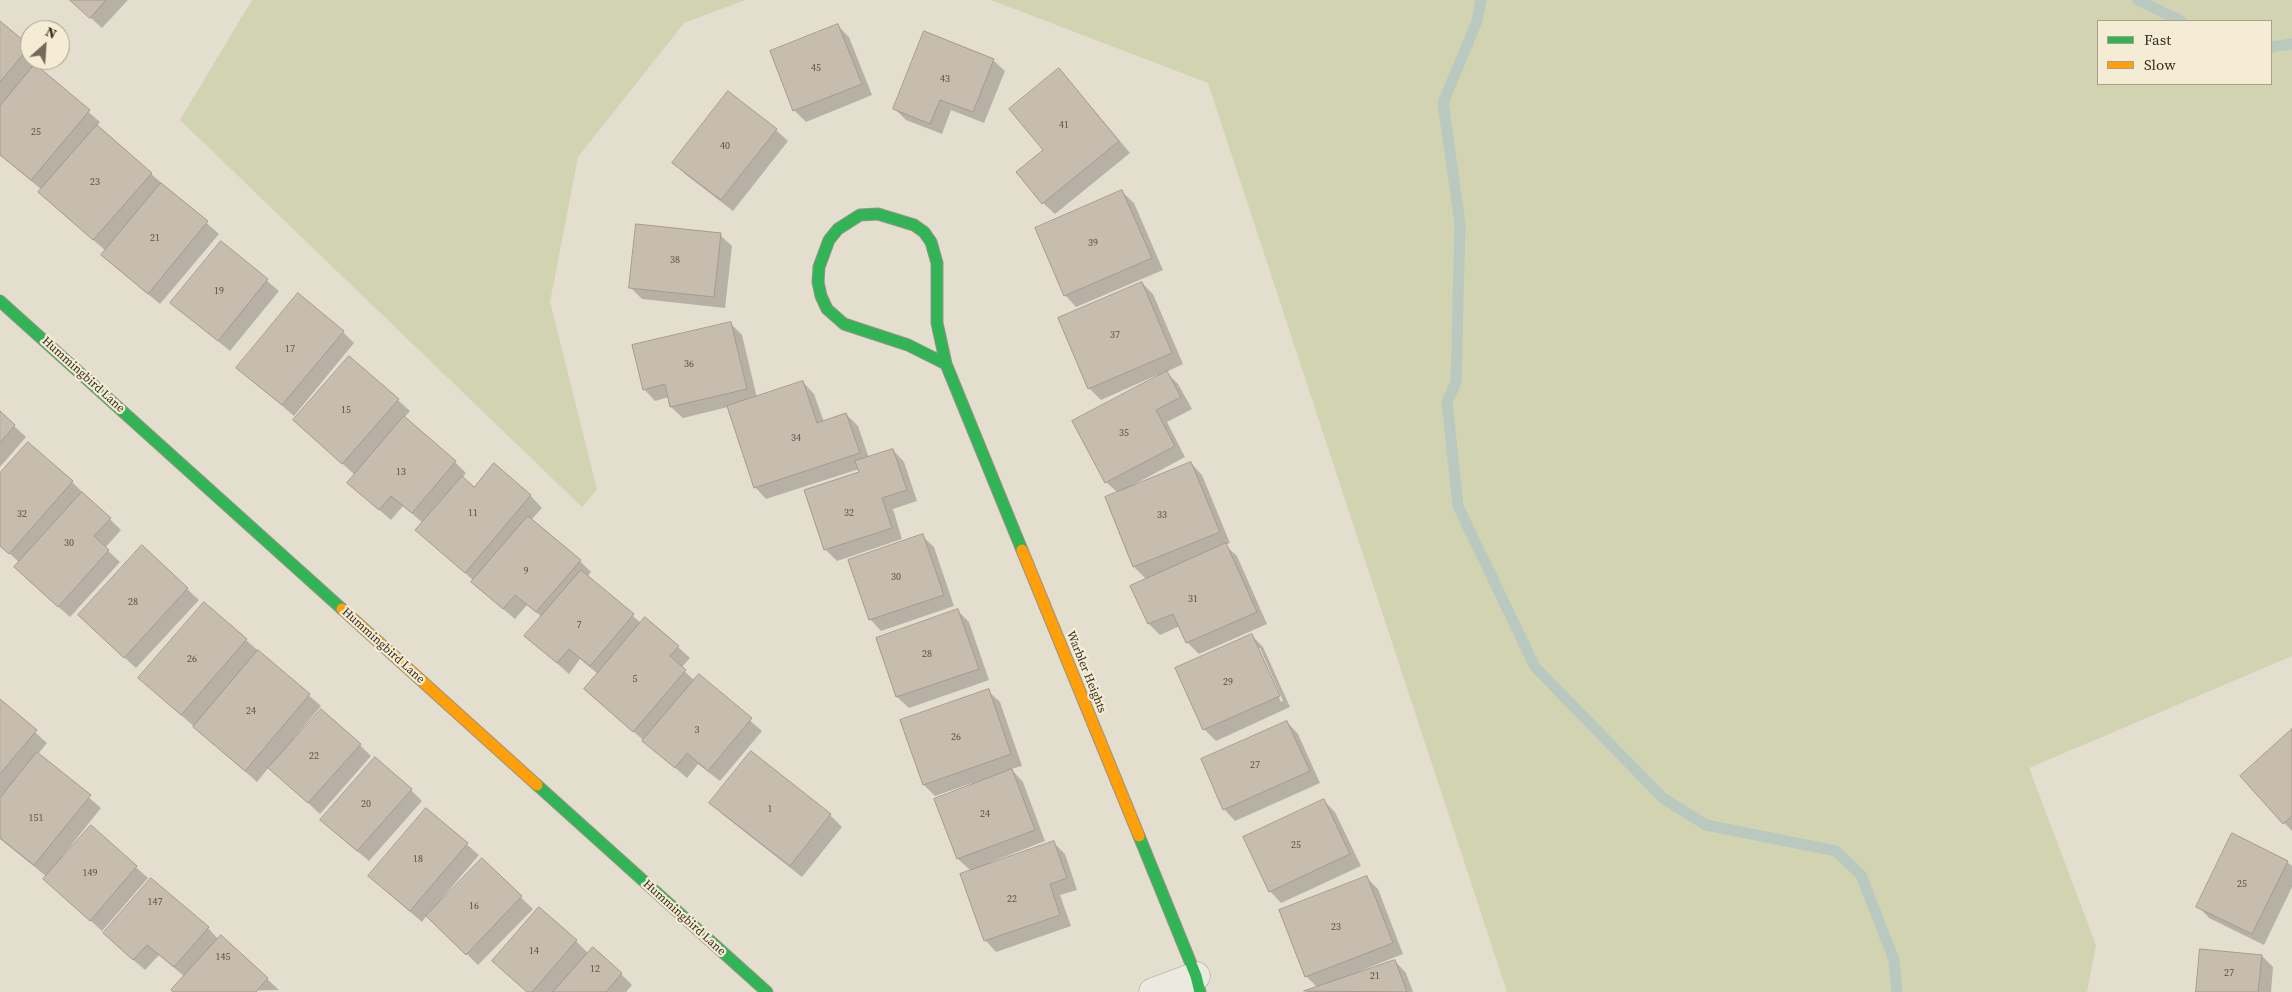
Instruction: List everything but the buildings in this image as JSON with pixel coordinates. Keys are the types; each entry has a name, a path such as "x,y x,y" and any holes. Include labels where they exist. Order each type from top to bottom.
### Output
{"street":[{"name":"Warbler Heights","path":"946,364 911,346 855,329 837,320 823,300 817,283 819,261 828,240 843,224 863,214 886,215 906,220 923,232 934,249 938,268 936,291 937,322 946,364 1198,984"},
{"name":"Hummingbird Lane","path":"0,301 767,992"},
{"path":"1153,992 1198,984"}],"green space":[{"path":"252,0 745,0 684,23 578,157 550,302 597,490 582,507 180,120"},
{"path":"991,0 2292,0 2292,656 2029,768 2096,945 2087,992 1507,992 1208,83"}],"waterway":[{"path":"1481,0 1477,21 1443,103 1460,223 1456,382 1447,402 1458,506 1535,667 1663,798 1706,825 1836,851 1861,875 1894,960 1897,992"},
{"path":"2138,0 2179,20"},
{"path":"2272,47 2292,44"}],"traffic: fast":[{"path":"946,364 908,345 844,324 827,309 821,296 818,282 819,267 829,240 838,229 860,215 878,214 914,225 924,232 931,242 937,263 937,323 946,364 1022,550"},
{"path":"0,301 342,609"},
{"path":"537,785 767,992"},
{"path":"1139,836 1196,976 1200,992"}],"traffic: slow":[{"path":"1022,550 1139,836"},
{"path":"342,609 537,785"}]}
